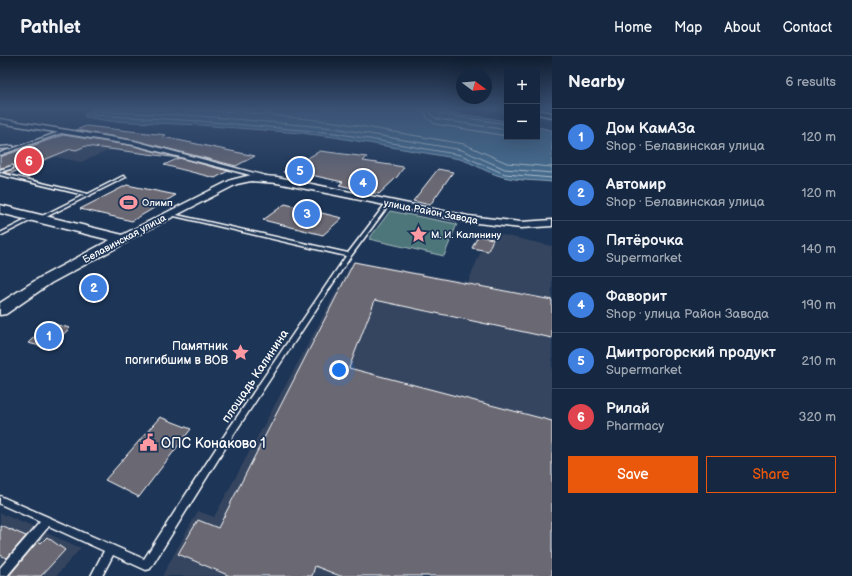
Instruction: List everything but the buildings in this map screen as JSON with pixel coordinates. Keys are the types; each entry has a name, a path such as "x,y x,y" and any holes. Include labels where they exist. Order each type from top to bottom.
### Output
{"main road":[{"path":"0,209 122,239"},
{"name":"Белавинская улица","path":"0,310 46,280 122,239"}],"street":[{"name":"улица Район Завода","path":"72,132 172,152 277,180 468,220 521,225 552,223"},
{"name":"Белавинская улица","path":"122,239 234,182 251,178 277,180"}],"lane":[{"path":"0,154 62,132"},
{"path":"0,148 23,146"},
{"path":"0,171 12,167"},
{"path":"0,174 88,195"},
{"path":"0,235 124,177"},
{"name":"площадь Калинина","path":"111,549 146,565 234,428 349,255 388,203"},
{"path":"170,214 349,255"},
{"path":"0,500 111,549 96,576"},
{"path":"0,576 47,521"}],"shaded area":[{"path":"65,133 127,143 81,162 56,157 17,172 13,171 0,176 0,156"},
{"path":"489,232 552,246 552,576 162,576 198,511 214,517 353,261 468,282"},
{"path":"0,513 81,548 56,576 0,576"}],"green space":[{"path":"390,211 457,224 444,256 369,239"}],"water":[{"path":"291,132 504,132 504,140 540,140 540,132 552,132 552,182 504,177 460,159 334,137"}],"place":[{"name":"Рилай","path":"29,161"},
{"name":"Дмитрогорский продукт","path":"300,171"},
{"name":"Фаворит","path":"363,183"},
{"name":"Олимп","path":"129,202"},
{"name":"Пятёрочка","path":"307,214"},
{"name":"М. И. Калинину","path":"418,234"},
{"name":"Автомир","path":"94,288"},
{"name":"Дом КамАЗа","path":"49,336"},
{"name":"Памятник погигибшим в ВОВ","path":"241,353"},
{"name":"ОПС Конаково 1","path":"148,443"}]}
